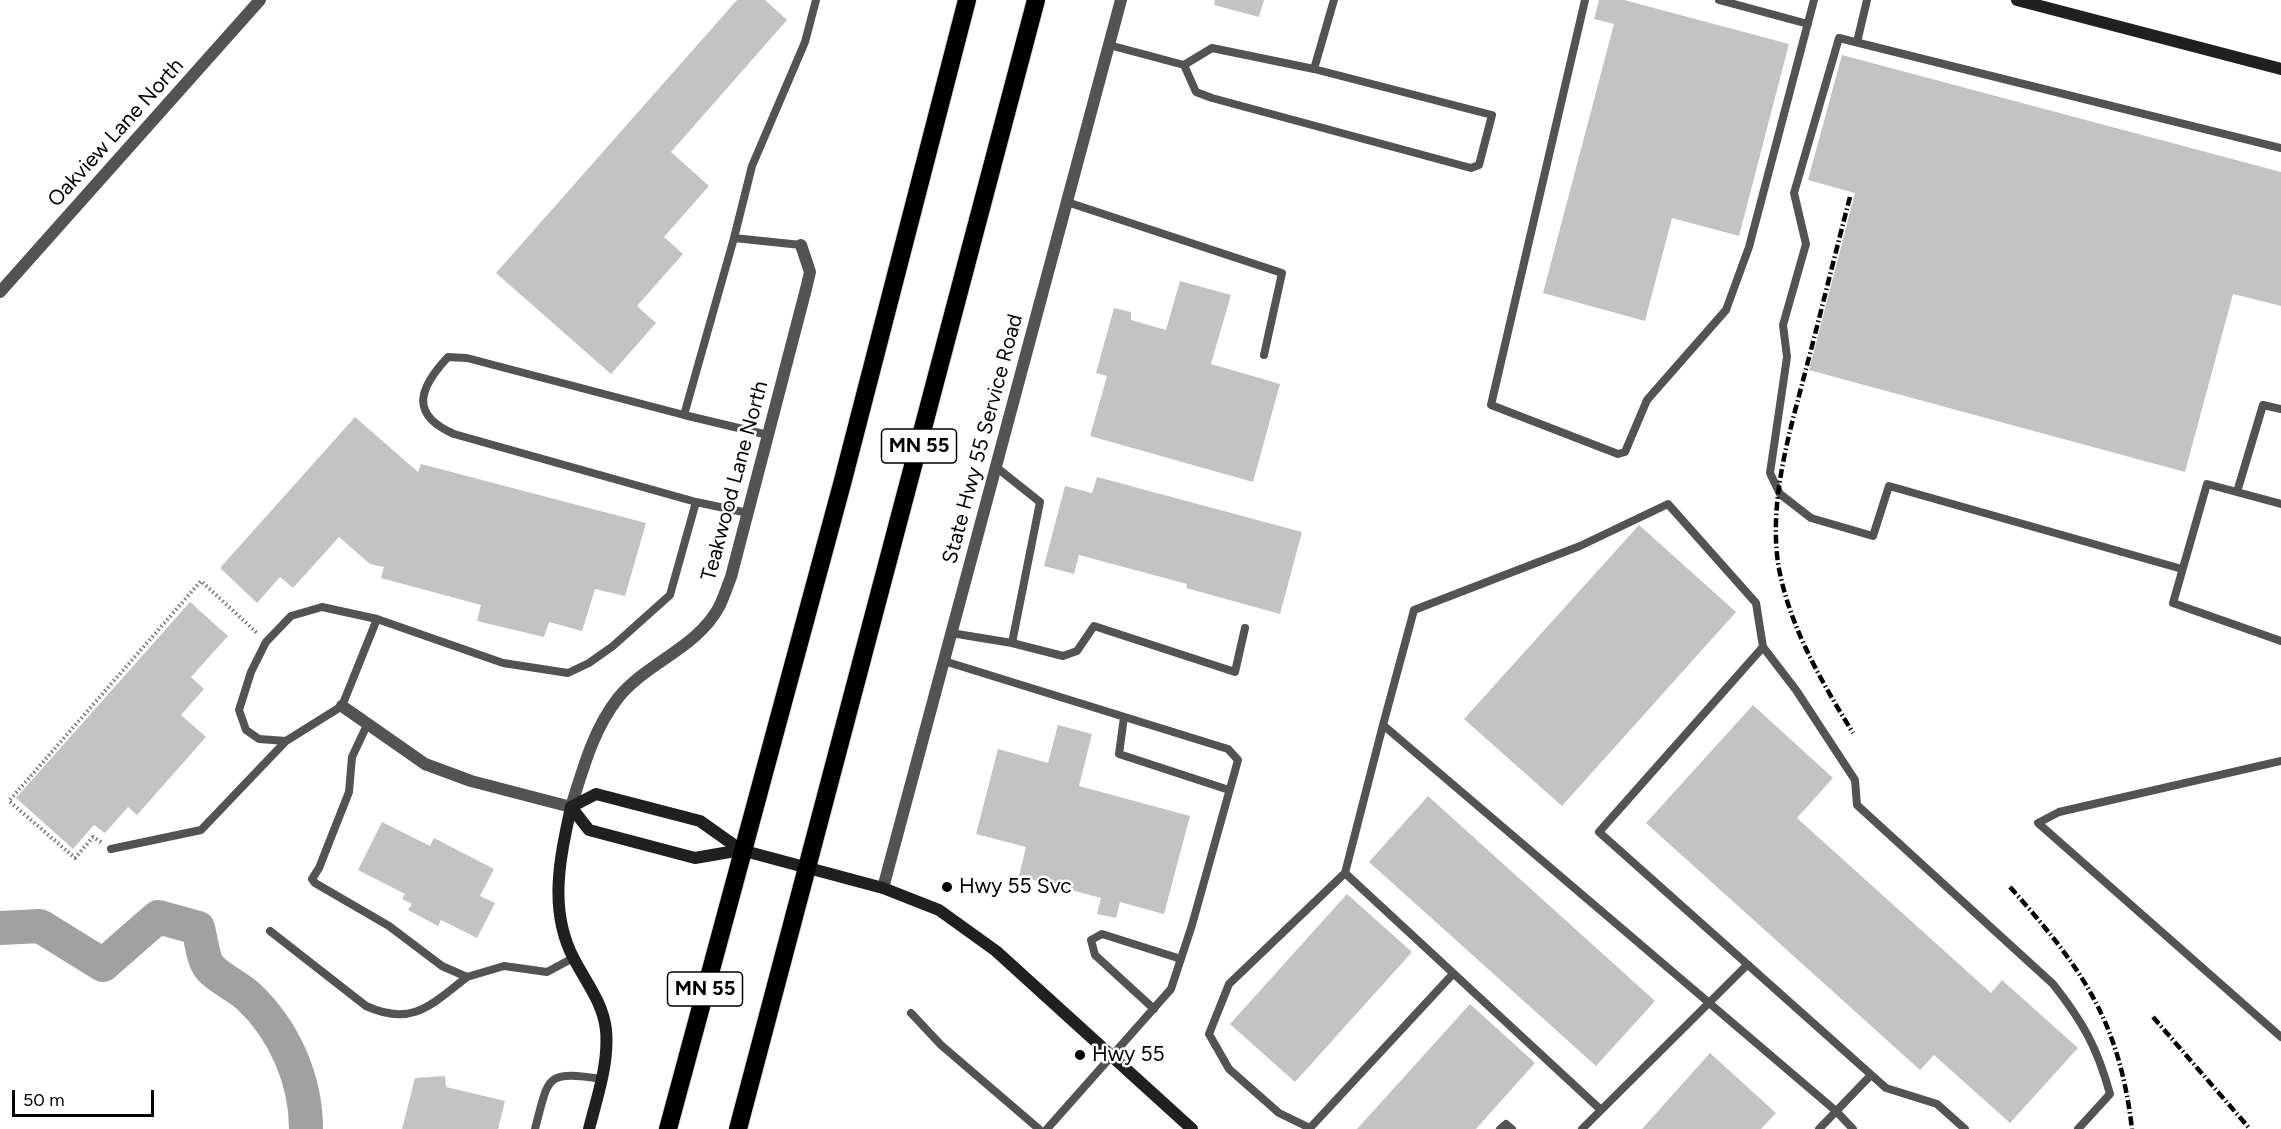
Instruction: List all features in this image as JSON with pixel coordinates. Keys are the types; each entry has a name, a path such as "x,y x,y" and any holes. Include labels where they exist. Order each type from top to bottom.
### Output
{"highway":[{"name":"MN 55","path":"668,1129 741,850 842,484 967,0"},
{"name":"MN 55","path":"738,1129 809,868 1036,0"}],"street":[{"name":"Oakview Lane North","path":"0,292 260,0"},
{"name":"State Hwy 55 Service Road","path":"883,888 1121,0"},
{"path":"2017,0 2281,69"},
{"name":"Teakwood Lane North","path":"589,1129 602,1079 606,1028 591,988 573,958 564,937 558,899 558,875 571,807 598,727 618,698 642,673 697,634 719,608 731,577 810,272 801,245"},
{"path":"342,706 425,764 471,781 571,807 589,830 695,858 741,850"},
{"path":"571,807 596,794 700,821 741,850 916,899 957,921 996,951 1192,1129"}],"lane":[{"path":"684,415 752,166 805,42 816,0"},
{"path":"1314,69 1334,0"},
{"path":"1585,0 1491,405 1618,454 1625,452 1647,400 1726,310 1749,247 1814,0"},
{"path":"1719,0 1808,24"},
{"path":"1857,42 1867,0"},
{"path":"2182,569 1889,486 1873,536 1811,518 1780,494 1770,473 1787,357 1783,325 1806,244 1794,193 1839,38 2281,148"},
{"path":"1109,45 1184,64 1212,48 1314,69 1492,115 1479,165 1471,168 1212,98 1196,92 1184,64"},
{"path":"1067,202 1282,273 1263,355"},
{"path":"734,238 801,245"},
{"path":"748,513 696,502 454,434 436,426 424,411 423,391 448,357 467,358 768,435"},
{"path":"2237,492 2263,405 2281,409"},
{"path":"996,467 1040,502 1012,643"},
{"path":"2281,504 2206,484 2173,603 2281,641"},
{"path":"286,741 259,739 246,730 239,710 251,672 266,642 291,616 322,607 377,619 503,663 568,673 589,663 613,646 669,595 696,502"},
{"path":"1452,975 1310,1129 1279,1113 1229,1070 1209,1034 1229,984 1345,873 1414,610 1580,546 1668,504 1756,603 1763,647 1796,690 1855,780 1857,805 2053,984 2074,1011 2099,1054 2110,1094 2078,1129"},
{"path":"111,849 201,830 286,741 342,706 377,619"},
{"path":"951,633 1012,643 1063,656 1077,651 1094,626 1235,672 1245,628"},
{"path":"1763,647 1599,832 1746,966 1886,1088 1937,1104 1965,1129"},
{"path":"944,661 1228,749 1238,760 1171,990 1047,1129"},
{"path":"1124,717 1119,754 1229,789"},
{"path":"367,725 352,757 349,792 319,868 312,879 315,884 389,926 442,966 467,976"},
{"path":"1383,725 1836,1111 1853,1129"},
{"path":"2281,761 2059,812 2038,823 2281,1037"},
{"path":"1345,873 1452,975 1601,1110"},
{"path":"270,931 366,1005 384,1014 407,1016 438,999 467,976 504,966 547,972 573,958"},
{"path":"1154,1009 1095,955 1091,940 1102,934 1181,958"},
{"path":"1582,1129 1746,966"},
{"path":"911,1013 941,1045 1039,1129"},
{"path":"535,1129 547,1085 554,1077 572,1075 602,1079"},
{"path":"1819,1129 1871,1075"},
{"path":"1500,1129 1506,1124 1512,1129"}],"path":[{"path":"111,849 93,837 75,858 9,801 201,581 266,642"}],"building":[{"path":"737,0 765,0 787,20 671,152 709,186 664,237 683,254 637,306 656,323 611,374 496,273"},
{"path":"1215,0 1264,0 1259,17 1214,5"},
{"path":"1599,0 1624,0 1789,44 1739,236 1672,218 1645,321 1543,293 1614,24 1594,19"},
{"path":"1842,55 2281,172 2281,306 2233,294 2185,472 1809,370 1855,193 1808,180"},
{"path":"1180,281 1231,295 1211,364 1280,384 1253,482 1090,436 1107,376 1096,373 1114,308 1131,312 1131,320 1166,330"},
{"path":"355,417 418,472 421,464 646,523 625,596 595,589 582,631 549,622 544,637 477,621 481,605 381,578 384,567 370,564 339,537 293,588 280,577 257,603 220,568"},
{"path":"1097,477 1302,532 1280,614 1186,588 1187,584 1079,555 1074,574 1044,566 1065,486 1092,493"},
{"path":"1639,525 1736,612 1562,806 1464,719"},
{"path":"190,602 228,636 191,677 204,689 181,715 206,737 137,815 128,807 105,833 94,825 73,849 16,798"},
{"path":"1753,705 1833,778 1797,818 1991,993 2002,980 2078,1048 2010,1123 1934,1055 1920,1070 1646,823"},
{"path":"1058,725 1092,734 1079,786 1190,816 1164,914 1120,902 1116,918 1097,914 1101,898 1019,876 1026,847 976,834 998,749 1048,763"},
{"path":"1428,796 1655,1001 1596,1066 1369,862"},
{"path":"382,822 430,846 434,838 494,869 480,896 495,903 477,938 441,920 438,926 408,910 412,904 402,899 405,894 358,870"},
{"path":"1347,894 1412,952 1295,1082 1230,1024"},
{"path":"1470,1004 1535,1063 1476,1129 1357,1129"},
{"path":"1710,1053 1776,1113 1761,1129 1642,1129"},
{"path":"445,1076 446,1087 505,1101 498,1129 402,1129 415,1078"}],"waterway":[{"path":"0,928 40,926 103,965 158,917 198,928 204,955 210,968 248,996 261,1009 282,1040 302,1092 306,1129"}],"railway":[{"path":"1850,197 1788,440 1779,489 1776,539 1778,563 1789,608 1807,651 1853,733"},
{"path":"2010,887 2057,943 2093,997 2117,1056 2126,1090 2132,1129"},
{"path":"2153,1017 2250,1129"}],"place":[{"name":"Hwy 55 Svc","path":"947,887"},
{"name":"Hwy 55","path":"1080,1055"}]}
